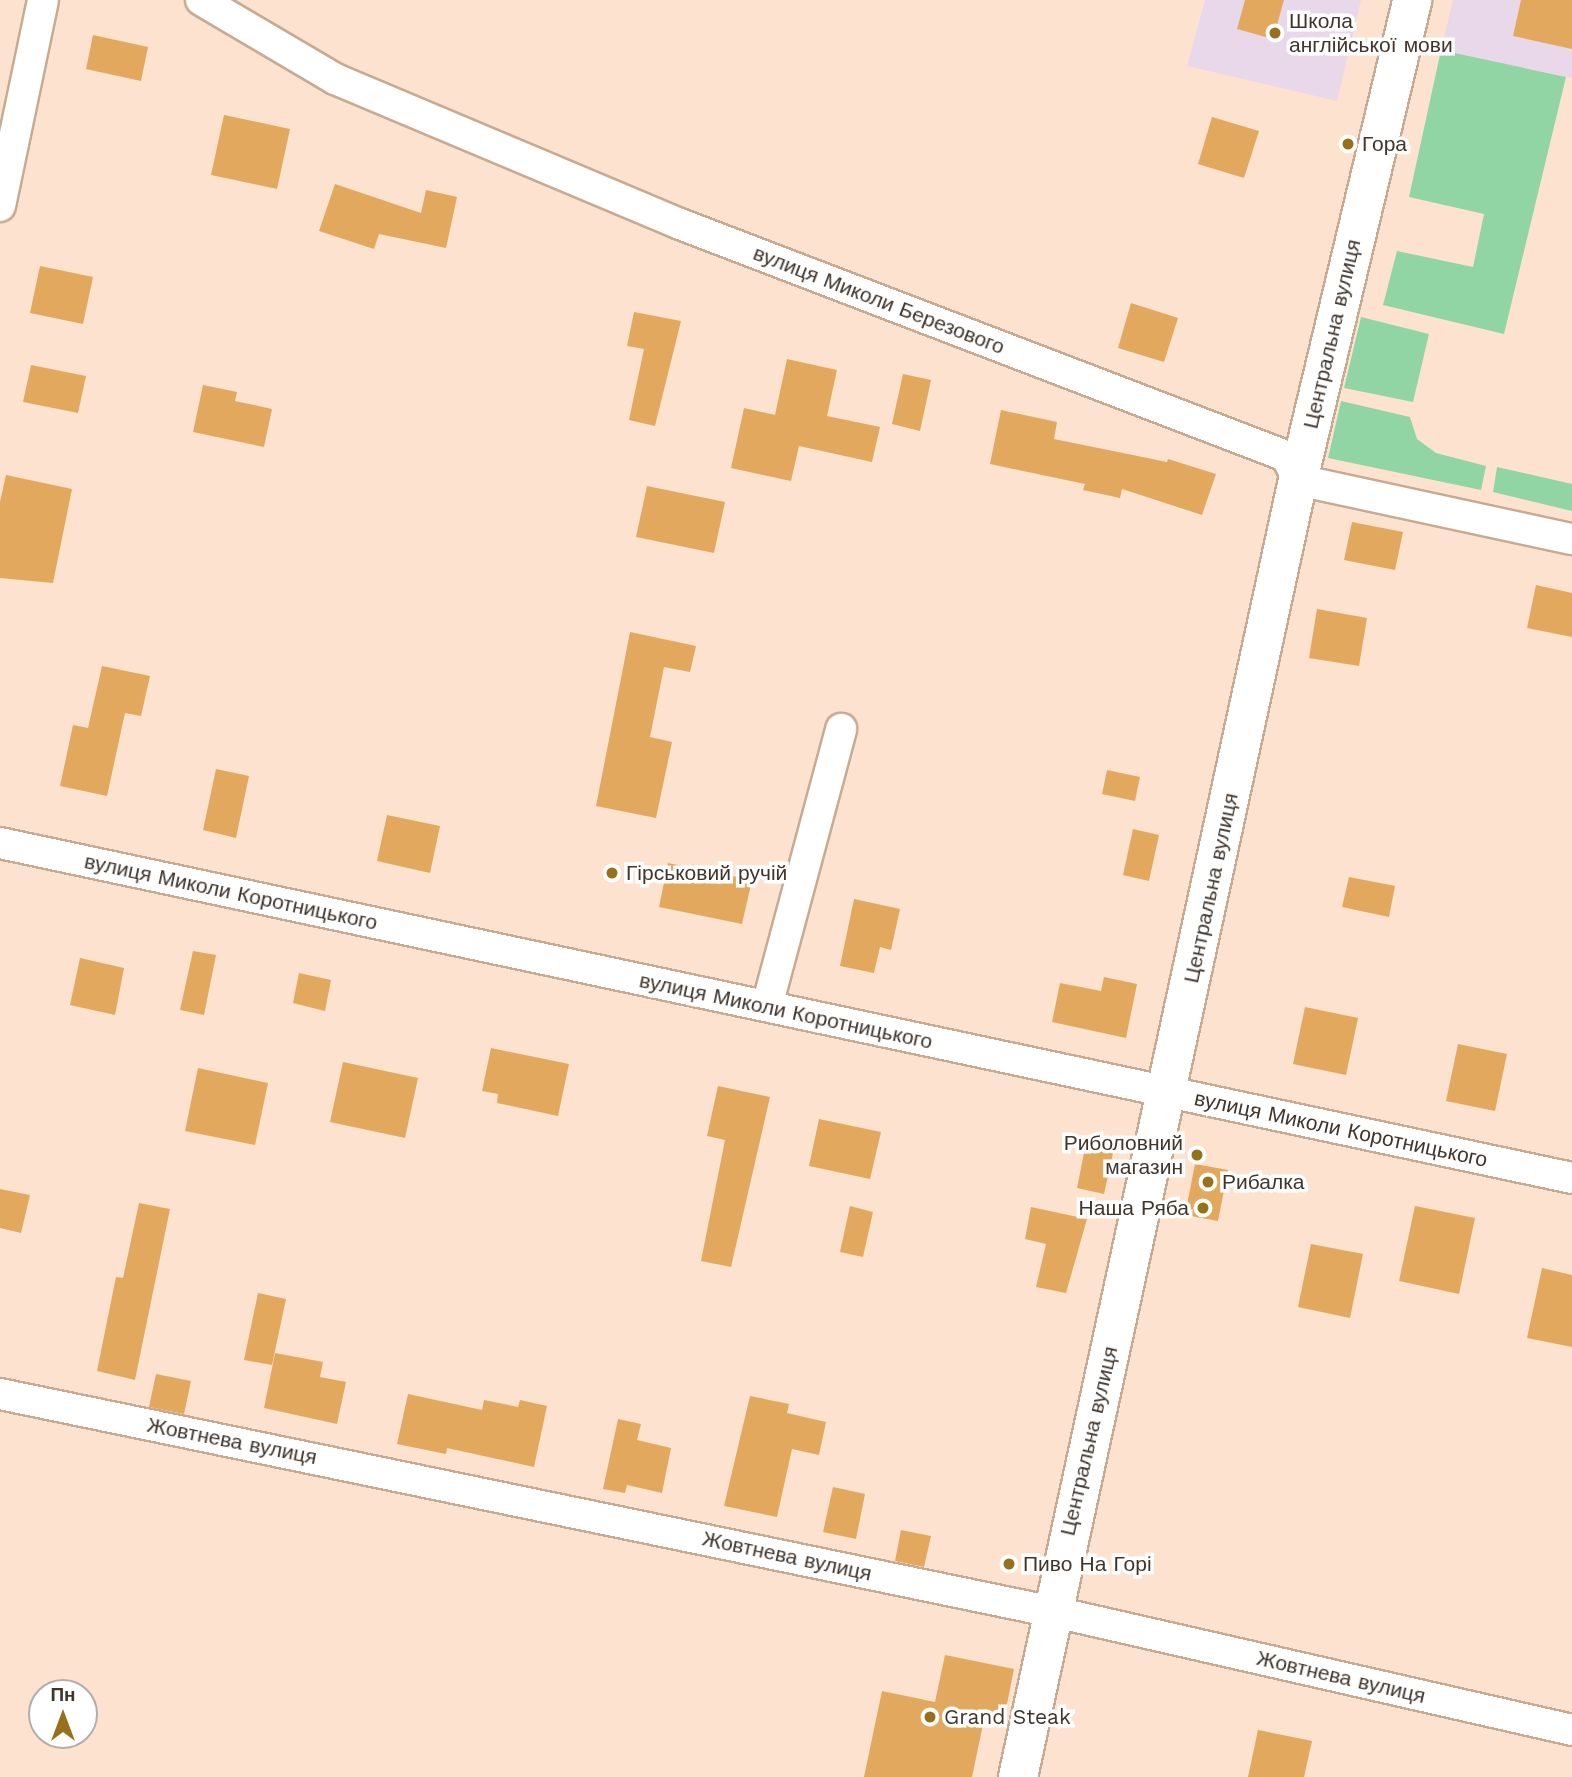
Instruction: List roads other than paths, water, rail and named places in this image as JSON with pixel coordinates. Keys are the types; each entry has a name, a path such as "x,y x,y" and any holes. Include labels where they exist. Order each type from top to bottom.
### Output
{"main road":[{"name":"Центральна вулиця","path":"1018,1777 1051,1611 1168,1092 1298,480 1412,0"}],"street":[{"path":"0,206 43,0"},
{"name":"вулиця Миколи Березового","path":"201,0 335,79 680,224 1286,456 1298,480"},
{"path":"1298,480 1572,539"},
{"path":"767,1006 841,729"},
{"name":"вулиця Миколи Коротницького","path":"0,843 1572,1178"},
{"name":"Жовтнева вулиця","path":"0,1394 1051,1611 1572,1730"}],"place":[{"name":"Школа англійської мови","path":"1275,33"},
{"name":"Гора","path":"1348,144"},
{"name":"Гірськовий ручій","path":"612,873"},
{"name":"Риболовний магазин","path":"1197,1155"},
{"name":"Рибалка","path":"1208,1182"},
{"name":"Наша Ряба","path":"1203,1208"},
{"name":"Пиво На Горі","path":"1009,1564"},
{"name":"Grand Steak","path":"930,1717"}]}
